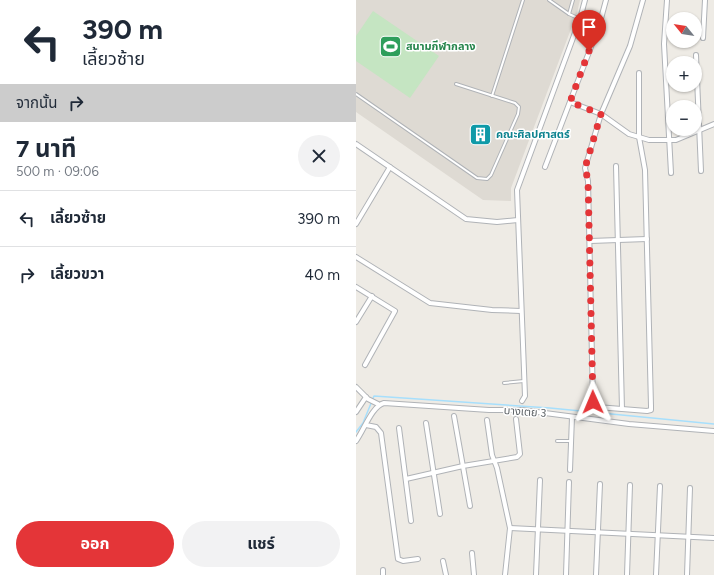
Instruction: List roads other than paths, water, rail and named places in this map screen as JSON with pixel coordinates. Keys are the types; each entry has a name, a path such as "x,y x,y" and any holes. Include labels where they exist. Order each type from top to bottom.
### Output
{"street":[{"path":"522,401 525,396 517,190 580,19 585,0"},
{"path":"545,167 599,26 606,0"},
{"path":"639,72 639,137 645,170 651,410 597,407 593,402 588,180 585,168 601,114 630,46 643,0"},
{"path":"667,0 664,44 671,173"},
{"path":"703,38 705,0"},
{"path":"696,54 698,100"},
{"path":"570,102 601,114 621,129 639,137 670,141 690,136"},
{"path":"702,129 714,124"},
{"path":"700,136 701,171"},
{"path":"356,144 466,219 497,222 518,220"},
{"path":"616,166 622,409"},
{"path":"356,224 390,167"},
{"path":"590,241 647,239"},
{"path":"356,257 430,302 492,310 522,310"},
{"path":"356,286 393,308 395,313 365,365"},
{"path":"356,322 372,296"},
{"path":"356,387 367,398 376,403 366,425 356,441"},
{"path":"356,412 367,398"},
{"name":"บางเตย 3","path":"376,403 489,410 522,410 572,417 714,431"},
{"path":"454,416 470,506"},
{"path":"570,470 572,417"},
{"path":"406,479 433,472 495,462 519,456 516,419"},
{"path":"487,420 492,455 495,462 510,528 505,575"},
{"path":"426,423 440,514"},
{"path":"366,425 376,427 382,433 398,559 403,561 418,559"},
{"path":"399,428 411,521"},
{"path":"536,575 540,480"},
{"path":"566,575 569,482"},
{"path":"596,575 600,484"},
{"path":"627,575 630,485"},
{"path":"656,575 660,486"},
{"path":"687,575 690,488"},
{"path":"510,528 658,534 714,538"},
{"path":"472,553 474,575"},
{"path":"443,561 446,575"}],"lane":[{"path":"492,96 523,0"},
{"path":"550,0 569,14 580,19"},
{"path":"569,14 574,0"},
{"path":"356,94 482,180 489,178 518,114 519,107 515,103 456,84"},
{"path":"504,383 524,381"},
{"path":"557,441 570,441"}],"waterway":[{"path":"356,432 363,423 374,396 550,408 714,424"}],"place":[{"name":"สนามกีฬากลาง","path":"390,46"},
{"name":"คณะศิลปศาสตร์","path":"481,134"}]}
